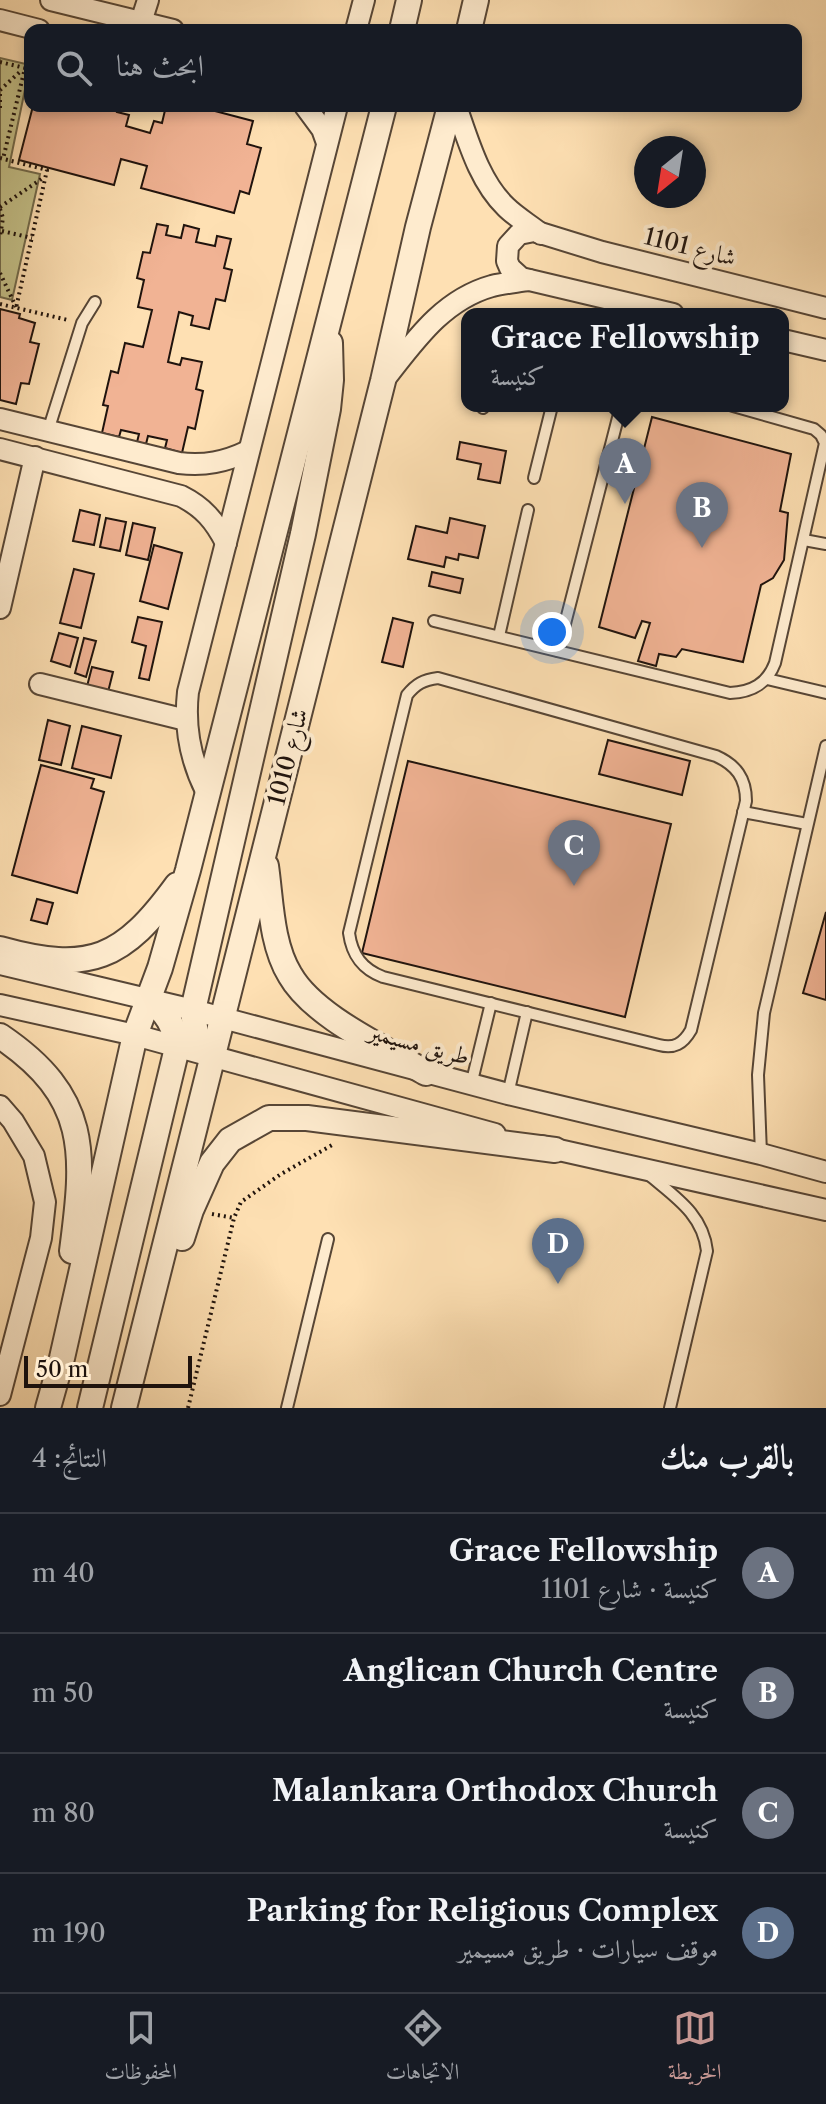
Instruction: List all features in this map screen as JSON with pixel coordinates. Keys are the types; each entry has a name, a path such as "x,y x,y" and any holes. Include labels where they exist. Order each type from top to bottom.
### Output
{"street":[{"path":"51,0 149,24"},
{"path":"141,22 148,0"},
{"path":"358,24 364,0"},
{"path":"403,24 409,0"},
{"path":"470,24 476,0"},
{"path":"0,20 24,26"},
{"path":"309,112 322,129 327,143"},
{"path":"206,791 192,756 186,720 188,692 335,112"},
{"path":"48,1408 135,1035 160,968 188,870 382,112"},
{"name":"شارع 1010","path":"126,1408 221,1018 383,381 418,227 451,112"},
{"name":"شارع 1101","path":"455,112 476,162 490,186 505,207 541,234 826,308"},
{"path":"541,234 534,231 519,234 508,246 507,261 521,278 648,308"},
{"path":"383,381 432,321 461,299 492,286 529,280"},
{"path":"211,1058 196,1036 193,1010 303,534 328,409 331,365 328,321"},
{"path":"789,341 826,350"},
{"path":"0,419 179,463 207,465 248,451"},
{"path":"0,449 181,496 203,509 226,543"},
{"path":"0,608 35,457"},
{"path":"171,494 178,483 179,463"},
{"path":"40,684 186,720"},
{"path":"264,855 277,943 296,984 323,1012 426,1073"},
{"path":"0,949 51,960 93,958 119,949 160,908 188,870"},
{"name":"طريق مسيمير","path":"0,964 193,1010 471,1085 826,1172"},
{"path":"90,1408 177,1048 169,1018 148,999"},
{"path":"0,1005 135,1035 555,1150 826,1210"},
{"path":"0,1036 31,1058 59,1092 73,1120 81,1157 62,1358"},
{"path":"0,1106 34,1156 45,1202 41,1238 5,1355 0,1395"},
{"path":"126,1408 191,1210 212,1163 230,1140 269,1118 307,1118 555,1150"}],"lane":[{"path":"48,431 82,323 95,302"},
{"path":"534,478 550,412"},
{"path":"558,651 619,412"},
{"path":"434,621 730,693 744,693 757,688 767,679 775,663 825,443 814,429 754,412"},
{"path":"499,636 528,510"},
{"path":"804,540 826,544"},
{"path":"438,678 716,756 736,768 742,778 746,789 743,812 691,1030 678,1045 669,1047 372,972 362,965 351,945 349,933 403,708 407,695 425,679 438,678"},
{"path":"767,679 826,693"},
{"path":"761,1154 758,1075 764,1013 826,746"},
{"path":"743,812 807,824"},
{"path":"471,1085 491,1003"},
{"path":"508,1094 527,1012"},
{"path":"644,1170 690,1210 703,1229 707,1251 670,1408"},
{"path":"287,1408 328,1239"}],"path":[{"path":"0,62 24,68"},
{"path":"0,110 0,92 24,69"},
{"path":"2,159 24,72"},
{"path":"0,150 2,159"},
{"path":"2,159 47,170 16,308"},
{"path":"32,238 1,234 3,218 0,208 45,177"},
{"path":"0,273 16,308"},
{"path":"0,304 82,323"},
{"path":"188,1408 230,1232 241,1202 281,1174 340,1140 348,1123"}],"shaded area":[{"path":"0,58 24,64 24,94 9,167 40,174 12,300 0,297"}],"building":[{"path":"31,112 117,112 129,115 126,126 150,133 154,121 162,123 165,112 219,112 253,121 247,144 261,148 249,194 240,191 234,213 141,188 147,166 121,159 114,185 19,160"},
{"path":"157,224 168,226 166,235 181,238 184,225 199,229 196,242 215,246 217,236 231,239 224,268 232,270 225,301 216,299 209,329 191,325 193,316 179,312 168,362 180,365 182,358 202,362 196,389 203,391 195,429 188,427 182,453 165,448 167,440 148,436 146,444 137,442 139,434 121,430 119,437 102,433 108,406 103,405 111,371 118,373 125,343 143,347 152,310 138,307 144,280 137,278 143,252 150,253"},
{"path":"0,309 20,314 19,318 35,323 30,342 39,344 29,384 21,383 16,404 0,400"},
{"path":"652,417 791,454 780,511 788,513 784,560 773,578 761,585 743,662 682,649 676,657 659,654 656,666 638,661 650,623 642,621 635,638 599,627"},
{"path":"460,442 506,451 500,483 478,479 481,464 457,459"},
{"path":"80,510 100,515 94,545 73,541"},
{"path":"106,518 126,522 120,551 100,547"},
{"path":"450,518 485,526 478,558 459,554 458,560 446,557 444,567 408,559 416,526 447,533"},
{"path":"133,523 155,528 148,560 126,555"},
{"path":"154,545 182,553 168,609 140,601"},
{"path":"74,569 94,574 81,628 60,623"},
{"path":"432,572 463,579 460,593 429,586"},
{"path":"138,617 162,622 149,680 139,678 146,646 132,642"},
{"path":"393,618 413,623 403,667 382,662"},
{"path":"59,633 78,638 70,667 51,661"},
{"path":"84,638 96,641 86,677 75,673"},
{"path":"92,667 113,672 106,700 85,694"},
{"path":"48,720 70,726 61,765 39,760"},
{"path":"82,726 121,736 111,778 72,768"},
{"path":"608,740 690,761 682,795 599,774"},
{"path":"408,761 671,824 625,1017 362,953"},
{"path":"41,765 94,779 91,788 104,792 77,893 12,875"},
{"path":"37,899 53,903 47,924 31,920"},
{"path":"826,912 826,1000 803,993"}],"place":[{"name":"Grace Fellowship","path":"625,504"},
{"name":"Anglican Church Centre","path":"702,548"},
{"name":"Malankara Orthodox Church","path":"574,886"},
{"name":"Parking for Religious Complex","path":"558,1284"}]}
